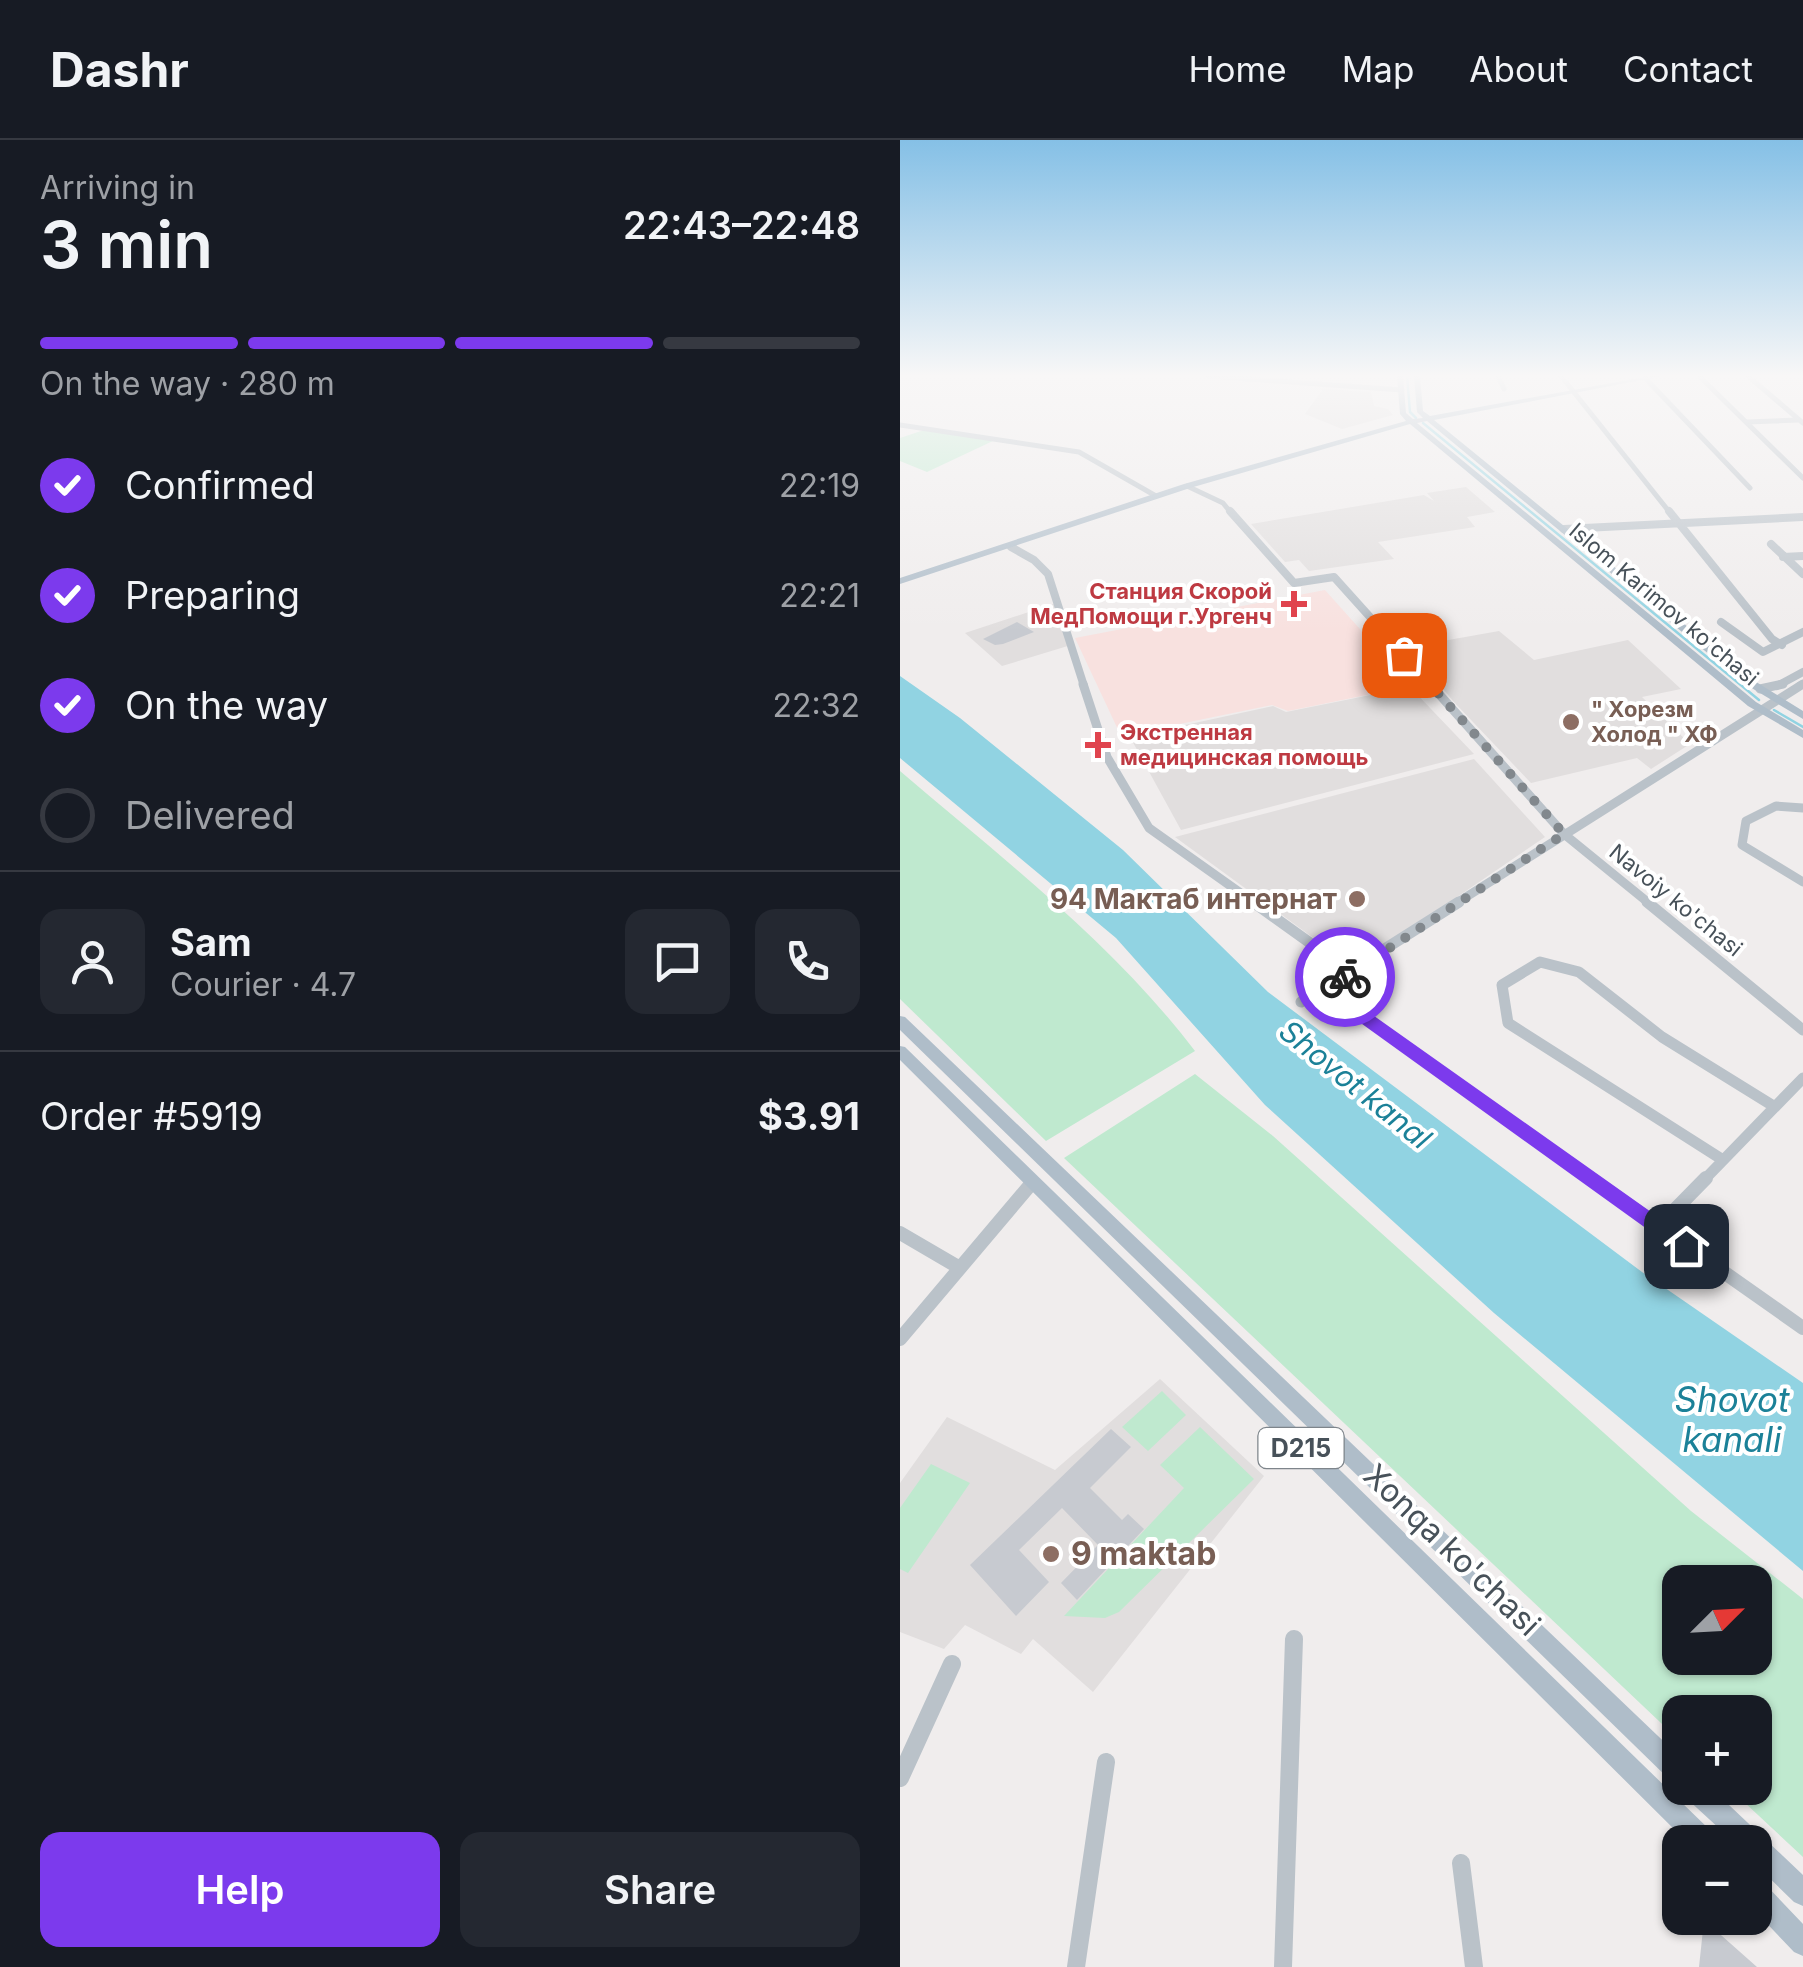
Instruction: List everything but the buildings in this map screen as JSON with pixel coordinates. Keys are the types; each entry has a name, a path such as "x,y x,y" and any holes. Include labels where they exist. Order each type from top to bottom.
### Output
{"main road":[{"path":"900,584 1186,486 1272,461"},
{"name":"Islom Karimov ko'chasi","path":"1460,461 1760,712 1803,735"},
{"name":"Islom Karimov ko'chasi","path":"1480,461 1760,689 1803,716"},
{"name":"Xonqa ko'chasi","path":"900,1021 1662,1757"},
{"name":"Xonqa ko'chasi","path":"900,1050 1031,1184 1687,1825"},
{"path":"1500,1642 1518,1618"},
{"path":"1712,1805 1733,1825"},
{"path":"1772,1862 1803,1892"},
{"path":"1772,1910 1803,1943"}],"street":[{"path":"1095,461 1156,496"},
{"path":"1630,461 1772,638 1782,645"},
{"path":"1724,461 1750,488"},
{"name":"Navoiy ko'chasi","path":"1186,486 1223,502 1294,583 1334,577 1564,834 1803,1030"},
{"path":"1564,529 1803,517"},
{"path":"1771,544 1803,574"},
{"path":"1011,547 1034,560 1048,574 1107,757 1149,828 1352,973"},
{"path":"1782,557 1803,556"},
{"path":"1581,560 1598,557"},
{"path":"1721,622 1763,652 1803,632"},
{"path":"1760,689 1779,686 1803,672"},
{"path":"1302,1002 1803,684"},
{"path":"1803,808 1776,806 1746,821 1742,845 1803,882"},
{"path":"1723,1160 1508,1023 1502,985 1540,962 1578,972 1662,1037 1775,1107"},
{"path":"1324,989 1803,1328"},
{"path":"1658,1227 1803,1078"},
{"path":"900,1339 1031,1184"},
{"path":"900,1234 960,1268"},
{"path":"1283,1967 1294,1639"},
{"path":"900,1778 952,1664"},
{"path":"1076,1967 1106,1762"},
{"path":"1461,1863 1474,1967"}],"shaded area":[{"path":"1466,487 1495,512 1467,517 1475,527 1378,542 1394,559 1309,571 1299,560 1285,562 1251,524 1424,495 1434,501 1427,493"},
{"path":"1325,590 1411,686 1288,711 1272,705 1121,736 1075,638"},
{"path":"1059,602 1071,645 1002,666 965,633"},
{"name":"\" Хорезм Холод \" ХФ","path":"1499,631 1534,660 1628,640 1681,689 1642,697 1690,744 1651,769 1637,758 1531,783 1453,701 1409,647"},
{"path":"1410,687 1474,754 1181,830 1130,737 1273,706 1286,712"},
{"name":"94 Мактаб интернат","path":"1474,759 1545,837 1359,964 1345,961 1175,837"},
{"name":"9 maktab","path":"1160,1379 1264,1476 1093,1692 1033,1639 1021,1654 965,1625 944,1649 900,1632 900,1483 947,1417 1055,1470"}],"green space":[{"path":"901,461 950,461 927,472"},
{"path":"900,771 1092,938 1163,1011 1195,1051 1046,1141 900,999"},
{"path":"1195,1074 1273,1136 1691,1511 1760,1565 1662,1565 1662,1675 1772,1675 1772,1575 1803,1599 1803,1857 1747,1805 1772,1805 1772,1695 1662,1695 1662,1724 1064,1158"},
{"path":"1162,1391 1186,1415 1148,1451 1122,1427"},
{"path":"1200,1427 1254,1479 1119,1612 1105,1618 1064,1616 1184,1488 1160,1465"},
{"path":"931,1464 970,1483 908,1573 900,1569 900,1508"}],"water":[{"name":"Shovot kanali","path":"900,676 960,718 1123,850 1268,992 1642,1272 1803,1383 1803,1571 1494,1313 1265,1105 1116,938 900,758"}],"waterway":[{"path":"1469,461 1759,700"},
{"path":"1774,710 1803,727"}],"way so far":[{"path":"1345,977 1564,834 1404,655"}],"place":[{"name":"Станция Скорой МедПомощи г.Ургенч","path":"1294,604"},
{"name":"\" Хорезм Холод \" ХФ","path":"1571,722"},
{"name":"Экстренная медицинская помощь","path":"1098,745"},
{"name":"94 Мактаб интернат","path":"1357,899"},
{"name":"9 maktab","path":"1051,1554"}],"route":[{"path":"1345,977 1324,989 1686,1246"}],"water label":[{"name":"Shovot kanal","path":"1355,1085"}]}
